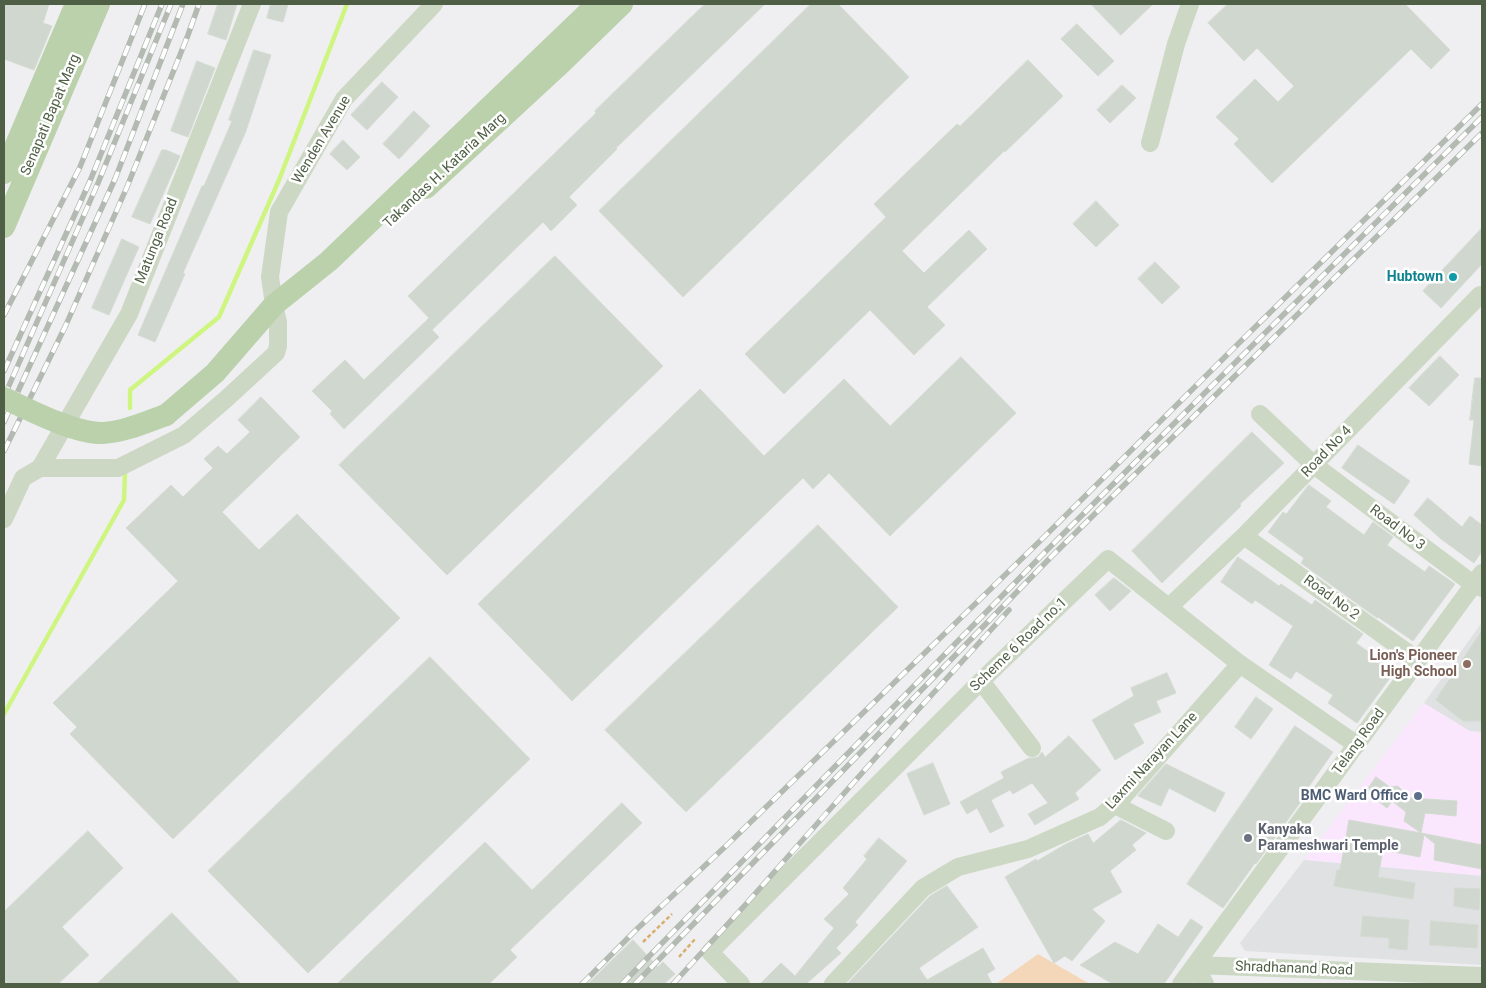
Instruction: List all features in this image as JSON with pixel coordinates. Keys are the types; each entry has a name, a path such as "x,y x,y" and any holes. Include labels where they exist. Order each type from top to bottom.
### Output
{"main road":[{"name":"Senapati Bapat Marg","path":"4,173 76,4"},
{"name":"Senapati Bapat Marg","path":"4,227 99,4"},
{"name":"Takandas H. Kataria Marg","path":"466,141 597,4"},
{"name":"Takandas H. Kataria Marg","path":"4,398 88,432 102,433 126,428 166,415 215,373 271,316 332,266 466,141 622,4"}],"street":[{"name":"Matunga Road","path":"40,468 129,314 252,4"},
{"name":"Wenden Avenue","path":"40,468 118,468 184,435 276,353 278,346 271,316 270,277 279,212 344,99 434,4"},
{"path":"1150,143 1176,44 1190,4"},
{"name":"Road No 4","path":"1169,608 1244,536 1482,295"},
{"name":"Road No 3","path":"1260,414 1314,465 1479,582"},
{"path":"4,519 23,478 40,468"},
{"name":"Road No 2","path":"1244,536 1418,660"},
{"name":"Scheme 6 Road no.1","path":"741,984 710,952 981,681 1108,558 1240,664 1357,745"},
{"name":"Telang Road","path":"1181,984 1418,660 1479,582"},
{"name":"Laxmi Narayan Lane","path":"833,984 923,888 958,867 1028,849 1100,817 1122,798 1240,664"},
{"path":"981,681 1032,748"},
{"path":"1115,804 1166,831"},
{"path":"1195,964 1205,984"},
{"name":"Shradhanand Road","path":"1195,964 1482,976"}],"path":[{"path":"643,942 672,914"},
{"path":"679,957 696,938"}],"shaded area":[{"name":"Lion's Pioneer High School","path":"1482,624 1482,732 1470,731 1424,703"},
{"name":"BMC Ward Office","path":"1424,703 1470,731 1482,732 1482,876 1304,860"},
{"path":"1304,860 1482,876 1482,965 1245,951 1240,943"},
{"path":"1038,954 1090,984 996,984"}],"building":[{"path":"4,4 49,4 43,23 52,26 34,70 4,59"},
{"path":"218,4 237,4 226,40 208,34"},
{"path":"271,4 288,4 283,22 267,18"},
{"path":"705,4 765,4 616,148 569,197 577,205 551,231 543,222 432,330 439,337 344,429 330,414 332,411 312,391 345,360 364,380 429,318 408,296"},
{"path":"811,4 838,4 909,77 683,297 599,211"},
{"path":"1091,4 1153,4 1121,35"},
{"path":"1228,4 1405,4 1450,50 1431,69 1411,49 1272,183 1234,144 1239,139 1216,117 1255,79 1278,102 1294,86 1257,48 1244,61 1208,23"},
{"path":"1077,24 1114,61 1098,76 1061,39"},
{"path":"254,50 271,55 246,131 183,273 185,274 155,342 138,335 232,121 229,120"},
{"path":"1028,60 1063,96 902,251 924,273 969,230 987,249 927,307 945,325 914,355 870,310 784,394 745,354 886,217 874,204 957,124 960,126"},
{"path":"197,61 215,68 188,137 171,131"},
{"path":"382,82 398,97 367,130 351,115"},
{"path":"1122,85 1136,98 1110,123 1097,110"},
{"path":"414,111 430,126 399,159 383,144"},
{"path":"343,140 360,157 347,170 330,154"},
{"path":"162,150 180,156 150,224 132,217"},
{"path":"1096,201 1119,225 1096,247 1073,224"},
{"name":"Hubtown","path":"1482,228 1482,264 1441,308 1423,291"},
{"path":"122,239 139,247 109,315 92,308"},
{"path":"555,256 663,366 447,575 339,465"},
{"path":"1155,262 1180,287 1162,304 1138,279"},
{"path":"1440,356 1459,375 1429,406 1409,388"},
{"path":"961,357 1016,413 890,536 829,473 813,489 803,478 572,701 478,604 700,389 764,456 844,379 890,426"},
{"path":"1475,378 1482,378 1482,466 1469,464 1474,420 1470,420"},
{"path":"261,397 300,437 222,512 259,550 297,514 400,618 173,839 70,734 77,727 53,703 178,581 126,528 171,485 183,497 213,468 204,459 218,446 227,454 250,432 238,420"},
{"path":"1252,432 1284,463 1240,504 1241,506 1162,583 1132,551"},
{"path":"1358,445 1410,481 1394,504 1342,468"},
{"path":"1309,485 1331,501 1326,507 1364,535 1373,522 1393,537 1387,545 1425,572 1429,566 1455,584 1413,641 1377,618 1301,563 1304,558 1268,532 1283,512 1286,514"},
{"path":"1428,498 1462,527 1470,516 1482,525 1482,551 1474,563 1441,539 1414,515"},
{"path":"818,525 898,607 686,812 605,730"},
{"path":"1238,557 1279,586 1281,584 1312,605 1315,600 1363,634 1356,643 1395,671 1357,723 1328,703 1333,695 1296,671 1291,679 1269,665 1293,626 1255,600 1252,604 1221,582"},
{"path":"1114,578 1131,591 1110,611 1095,595"},
{"name":"Lion's Pioneer High School","path":"1482,631 1482,721 1463,721 1436,700"},
{"path":"430,657 530,759 308,973 208,871"},
{"path":"1167,673 1176,693 1156,701 1161,712 1133,724 1144,743 1115,760 1092,720 1134,696 1131,688"},
{"path":"1256,697 1273,709 1251,739 1235,727"},
{"path":"1295,726 1333,752 1305,792 1307,793 1223,908 1187,884"},
{"path":"1069,736 1101,770 1075,793 1079,799 1035,825 1028,814 1048,803 1032,783 1013,794 1010,790 991,800 1004,826 990,833 977,808 967,814 960,802 1004,778 1001,772 1029,758 1038,757 1042,752 1045,757"},
{"path":"933,763 950,804 924,815 907,774"},
{"path":"1166,764 1225,793 1215,812 1169,788 1161,806 1138,796"},
{"path":"1376,777 1390,787 1398,786 1410,798 1457,801 1456,816 1425,813 1421,833 1404,821 1406,812 1392,801 1387,808 1366,792"},
{"path":"622,803 642,823 510,950 517,957 489,984 337,984 485,842 532,890"},
{"path":"1121,820 1146,833 1132,845 1136,850 1110,871 1122,892 1092,909 1105,921 1072,961 1065,956 1054,963 1005,877 1036,859 1037,861 1088,834 1093,843"},
{"path":"1349,820 1482,845 1482,869 1434,860 1435,844 1424,835 1420,857 1383,850 1378,877 1415,883 1413,899 1334,886 1337,870 1340,870"},
{"path":"88,831 123,868 62,927 89,955 58,984 4,984 4,912"},
{"path":"879,838 907,861 855,922 858,925 836,948 841,953 806,984 760,984 781,963 795,976 834,928 824,919 849,894 843,888 867,859 864,856"},
{"path":"947,886 978,927 919,968 927,980 983,948 995,969 987,974 992,984 847,984 930,896"},
{"path":"1455,888 1480,889 1479,910 1454,906"},
{"path":"172,913 241,984 97,984"},
{"path":"1363,916 1409,920 1407,950 1389,948 1389,938 1361,936"},
{"path":"1191,919 1203,927 1164,984 1113,984 1080,965 1115,942 1138,954 1158,924 1178,937"},
{"path":"1431,921 1478,925 1477,948 1430,945"},
{"path":"633,940 658,967 663,962 675,974 664,984 588,984"}],"waterway":[{"path":"130,408 130,390 219,317 279,180 347,4"},
{"path":"4,714 124,500 125,474"}],"railway":[{"path":"4,315 80,167 145,4"},
{"path":"4,371 90,181 162,4"},
{"path":"4,397 98,183 171,4"},
{"path":"4,422 115,179 183,4"},
{"path":"4,451 65,327 127,187 199,4"},
{"path":"582,984 1040,541 1482,104"},
{"path":"622,984 1047,550 1482,117"},
{"path":"635,984 1051,557 1482,133"},
{"path":"673,984 1009,610"}],"place":[{"name":"Hubtown","path":"1453,277"},
{"name":"Lion's Pioneer High School","path":"1467,664"},
{"name":"BMC Ward Office","path":"1418,796"},
{"name":"Kanyaka Parameshwari Temple","path":"1248,838"}]}
